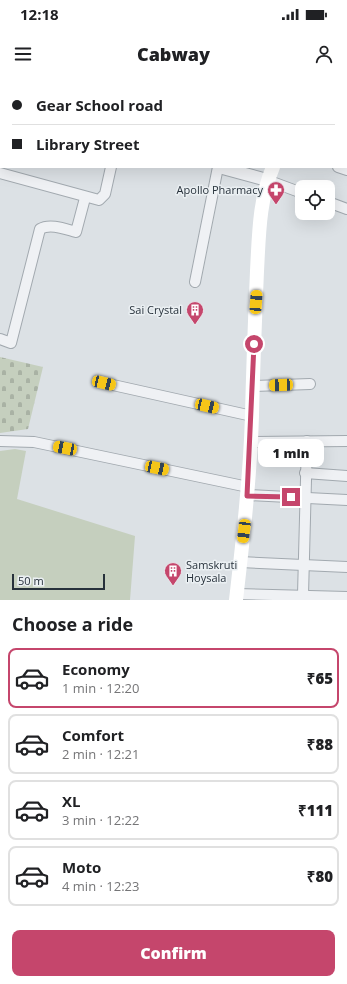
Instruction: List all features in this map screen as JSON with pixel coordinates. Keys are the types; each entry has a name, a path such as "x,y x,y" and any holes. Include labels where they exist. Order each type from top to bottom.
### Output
{"main road":[{"path":"236,597 248,491 261,207 267,180 273,168"}],"street":[{"path":"0,173 85,198 99,200 105,194 111,168"},
{"path":"195,282 219,168"},
{"path":"223,168 267,180 295,190"},
{"path":"0,339 11,342 40,229 44,226 51,226 76,232 85,198"},
{"path":"335,205 347,209"},
{"path":"104,383 252,416"},
{"path":"252,386 310,384"},
{"path":"304,595 305,473 307,441"},
{"path":"251,442 347,441"},
{"path":"0,442 34,442 248,491 305,498 347,500"},
{"path":"305,473 347,476"},
{"path":"240,562 347,567"},
{"path":"236,597 304,595 347,598"}],"green space":[{"path":"0,357 43,367 28,429 0,433"},
{"path":"15,449 26,451 17,499 135,536 130,600 0,600 0,451"}],"place":[{"name":"Apollo Pharmacy","path":"276,205"},
{"name":"Sai Crystal","path":"195,325"},
{"name":"Samskruti Hoysala","path":"173,586"}],"route":[{"path":"254,344 251,442 247,496 291,497"}]}
